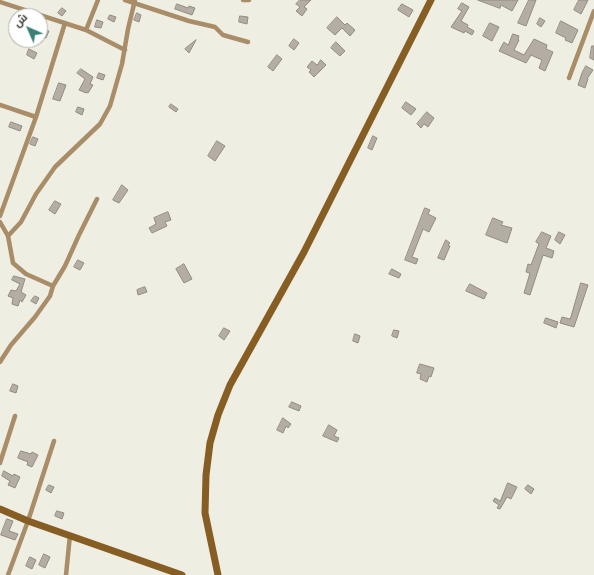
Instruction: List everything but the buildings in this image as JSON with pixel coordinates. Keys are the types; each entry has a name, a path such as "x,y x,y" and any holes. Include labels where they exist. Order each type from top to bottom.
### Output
{"main road":[{"path":"218,575 205,512 206,475 210,443 218,415 230,385 304,252 430,0"},
{"path":"0,509 28,521 182,575"}],"street":[{"path":"86,30 98,0"},
{"path":"125,0 135,2 189,22 215,27 223,35 248,42"},
{"path":"243,0 249,0"},
{"path":"0,2 86,30 125,50"},
{"path":"8,236 21,222 36,194 55,167 100,124 110,106 125,50 128,29 135,2"},
{"path":"569,78 594,10"},
{"path":"0,216 36,117 64,23"},
{"path":"0,105 36,117"},
{"path":"0,362 11,345 35,317 50,296 53,286 65,266 97,199"},
{"path":"0,222 8,236 13,263 26,274 53,286"},
{"path":"0,463 14,416"},
{"path":"8,575 28,521 54,441"},
{"path":"66,575 70,536"}]}
